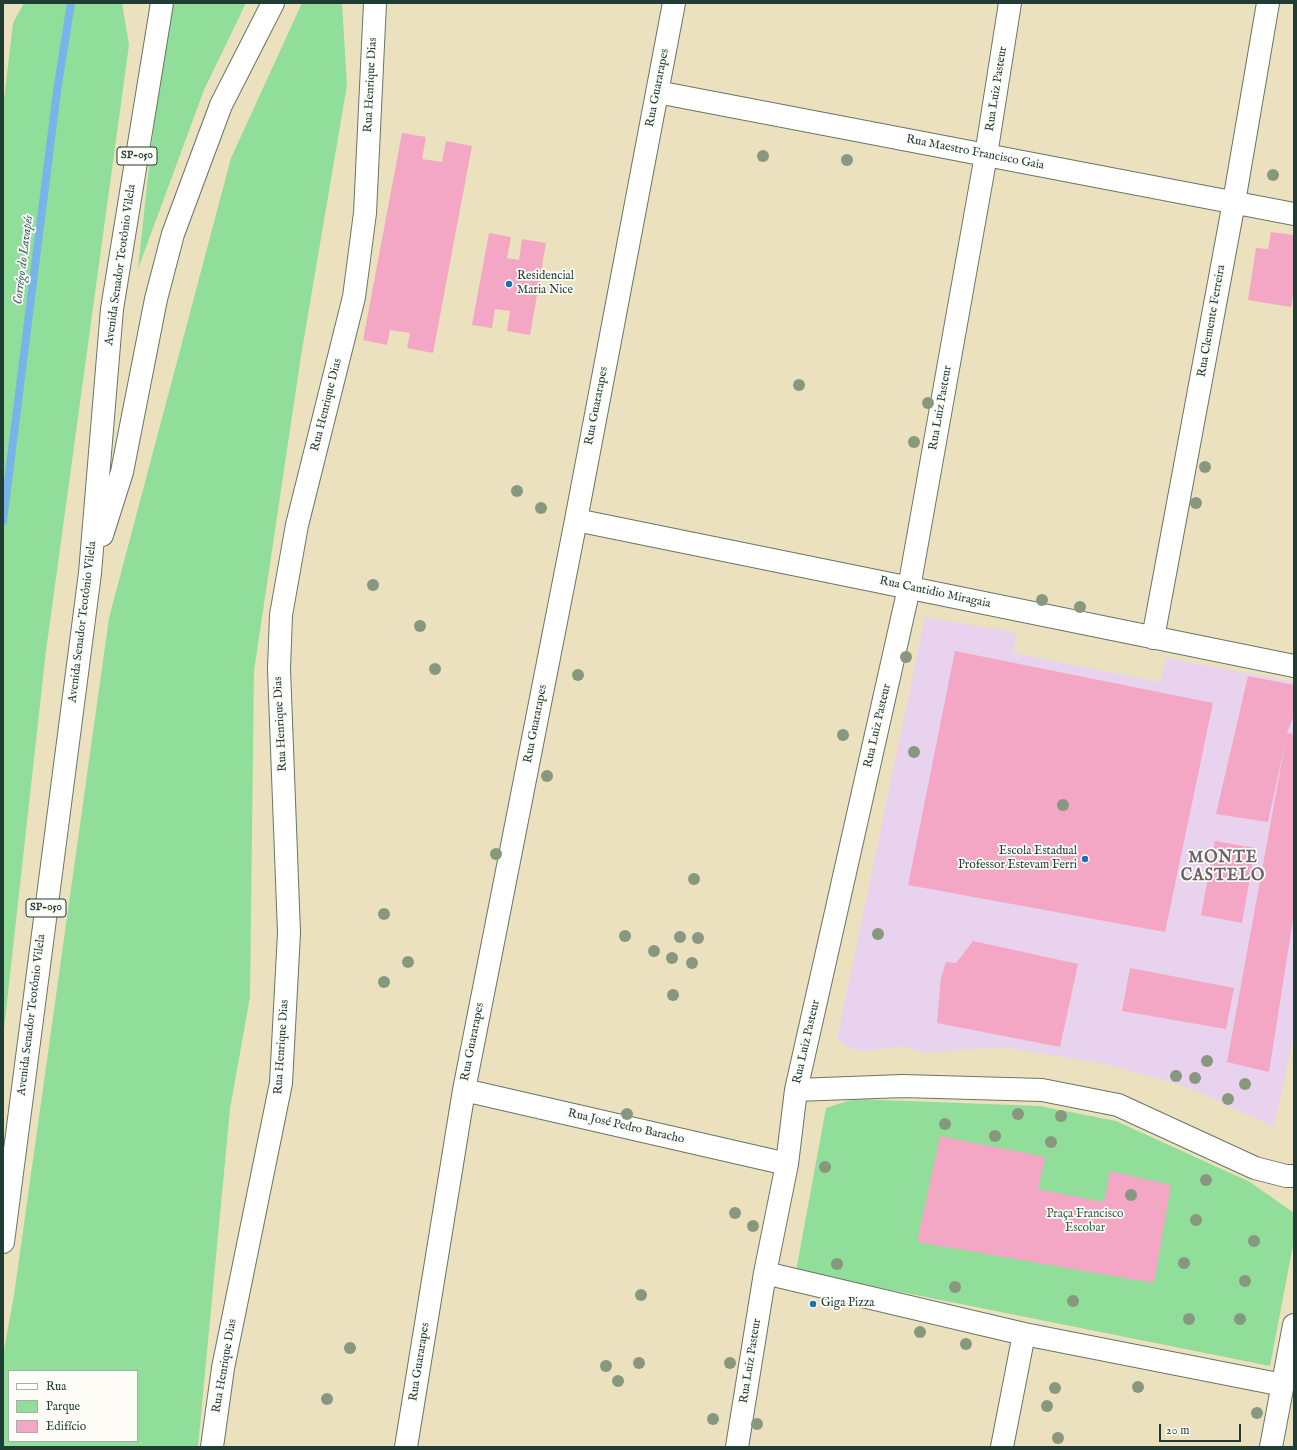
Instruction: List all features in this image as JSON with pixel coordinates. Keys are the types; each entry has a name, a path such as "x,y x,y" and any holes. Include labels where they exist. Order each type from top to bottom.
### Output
{"main road":[{"name":"Avenida Senador Teotônio Vilela","path":"3,1242 90,573 112,309 162,3"},
{"path":"90,573 122,472 156,299 173,234 221,105 273,3"},
{"name":"Rua Henrique Dias","path":"212,1447 223,1368 281,1083 289,932 279,669 281,615 297,525 354,297 365,213 375,3"},
{"name":"Rua Guararapes","path":"406,1447 464,1090 576,520 674,3"},
{"name":"Rua Luiz Pasteur","path":"737,1447 765,1273 787,1164 796,1090 909,588 986,155 1010,3"},
{"name":"Rua Clemente Ferreira","path":"1153,638 1234,202 1268,3"},
{"name":"Rua Maestro Francisco Gaia","path":"657,92 1294,214"},
{"name":"Rua Cantidio Miragaia","path":"576,520 1294,666"},
{"path":"796,1090 903,1086 1042,1090 1118,1105 1255,1168 1286,1176 1294,1176"},
{"name":"Rua José Pedro Baracho","path":"464,1090 787,1164"},
{"path":"765,1273 1024,1334 1283,1385"},
{"path":"1271,1447 1294,1325"},
{"path":"1002,1447 1024,1334"}],"shaded area":[{"name":"Escola Estadual Professor Estevam Ferri","path":"925,617 1017,633 1013,653 1160,682 1166,658 1294,682 1294,1035 1274,1127 1187,1087 1101,1063 1001,1047 923,1053 904,1046 863,1051 848,1047 837,1039"}],"green space":[{"path":"24,3 122,3 129,45 46,651 3,1038 3,108 13,23"},
{"path":"171,3 246,3 204,90 138,269 151,148"},
{"path":"302,3 342,3 347,85 301,356 254,671 250,997 230,1109 198,1447 3,1447 3,1355 14,1295 109,618 231,158"},
{"name":"Praça Francisco Escobar","path":"854,1099 1040,1106 1116,1121 1250,1182 1294,1213 1294,1240 1270,1366 796,1271 826,1108"}],"building":[{"path":"402,133 426,137 422,159 442,162 446,141 472,146 433,353 407,348 410,333 390,330 387,345 363,340"},
{"path":"1271,232 1294,235 1294,289 1291,307 1248,300 1256,248 1268,249"},
{"name":"Residencial Maria Nice","path":"489,233 511,237 507,258 519,260 522,239 546,243 530,335 507,331 510,311 495,309 492,328 472,325"},
{"path":"955,651 1213,703 1165,932 908,885"},
{"path":"1248,676 1294,685 1294,715 1287,733 1294,734 1294,913 1269,1072 1227,1062 1285,744 1268,822 1216,814"},
{"path":"1215,841 1255,848 1242,923 1201,915"},
{"path":"973,941 1078,964 1060,1047 937,1023 941,978 946,962 956,963"},
{"path":"1130,968 1234,988 1226,1029 1122,1011"},
{"path":"940,1136 1045,1157 1038,1189 1104,1202 1110,1171 1171,1185 1154,1283 917,1242"}],"waterway":[{"name":"Corrégo do Lavapés","path":"3,521 57,91 71,3"}],"place":[{"name":"Residencial Maria Nice","path":"509,284"},
{"name":"Escola Estadual Professor Estevam Ferri","path":"1085,859"},
{"name":"Giga Pizza","path":"813,1304"}],"district":[{"name":"MONTE CASTELO","path":"1223,868"}]}
